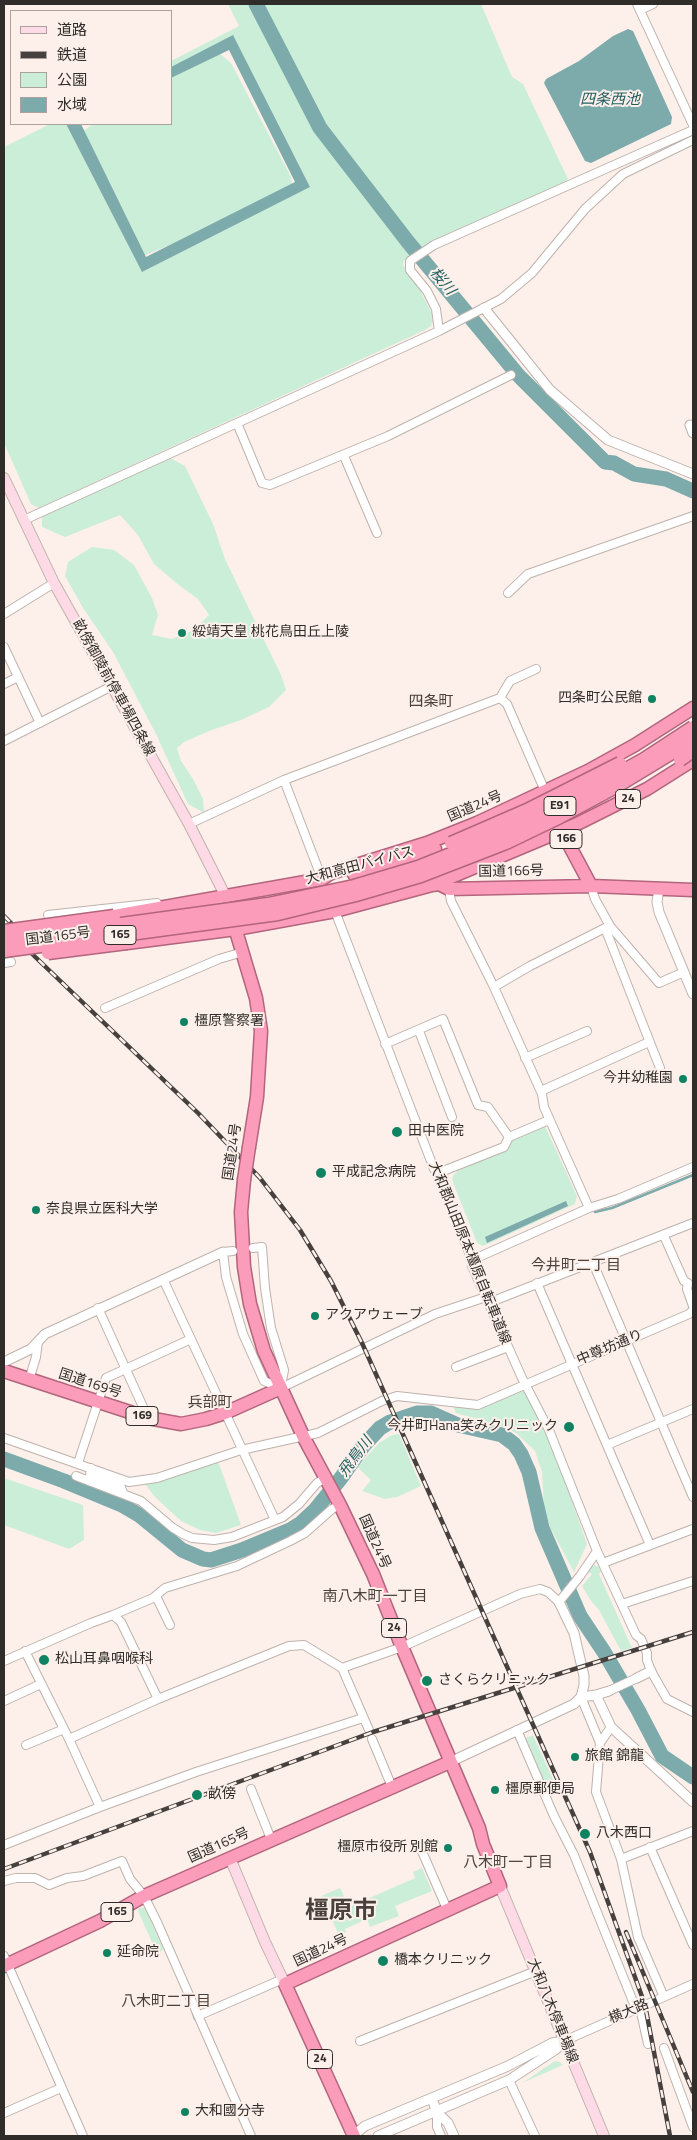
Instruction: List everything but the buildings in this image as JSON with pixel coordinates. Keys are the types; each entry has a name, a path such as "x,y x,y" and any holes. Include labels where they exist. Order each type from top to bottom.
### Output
{"highway":[{"name":"国道24号","path":"354,2136 284,1982 500,1886 483,1844 479,1828 373,1574 338,1500 304,1438 264,1351 250,1304 241,1246 241,1212 257,1097 261,1031 256,998 235,919 226,897 322,879 331,873 427,843 469,827 545,792 619,754 693,708"},
{"path":"335,911 322,879 333,879 374,869 451,843 527,810 607,771 693,719"},
{"name":"大和高田バイパス","path":"4,940 235,919 268,904 354,886 418,867 455,854 556,808 635,764 693,727"},
{"name":"大和高田バイパス","path":"5,958 323,904 421,876 459,863 506,843 587,804 693,740"},
{"path":"235,919 335,911 432,885 501,858 561,830 690,759"},
{"name":"166","path":"545,792 561,830 591,886"},
{"name":"国道166号","path":"432,885 439,884 449,889 591,886 693,890"},
{"name":"国道165号","path":"4,931 114,916 226,897"},
{"name":"国道165号","path":"5,958 205,933 235,919"},
{"name":"国道169号","path":"4,1369 29,1380 148,1418 181,1424 206,1420 281,1388"},
{"name":"国道165号","path":"5,1962 100,1921 144,1896 450,1762"}],"main road":[{"name":"畝傍御陵前停車場四条線","path":"4,478 54,583 189,824 226,897"},
{"path":"230,1858 284,1982"},
{"name":"大和八木停車場線","path":"500,1886 604,2136"}],"street":[{"path":"653,4 639,7 693,125"},
{"path":"439,331 436,309 427,291 410,270 410,261 434,245 693,130"},
{"path":"24,520 439,331 501,299 532,273 585,209 623,174 693,140"},
{"path":"484,308 550,390 608,440 693,474"},
{"path":"237,424 262,483 270,485 344,456 511,375"},
{"path":"344,456 377,533"},
{"path":"508,593 528,574 693,516"},
{"path":"4,614 54,583"},
{"path":"4,647 40,723"},
{"path":"189,824 284,780 500,698 510,681 536,669"},
{"path":"4,684 18,677"},
{"path":"4,741 112,686"},
{"path":"500,698 507,704 545,792"},
{"path":"674,721 690,759"},
{"path":"284,780 322,879"},
{"path":"591,886 660,1068"},
{"path":"659,888 657,902 659,912 693,994"},
{"path":"449,889 455,909 494,988 541,1091 549,1120 589,1208"},
{"path":"48,915 201,897 226,897"},
{"name":"大和郡山田原本橿原自転車道線","path":"335,911 434,1169 438,1173 472,1260 472,1266 508,1347 549,1430 597,1551 636,1635 641,1639 651,1671 666,1699 693,1712"},
{"path":"607,927 659,983 684,972"},
{"path":"494,988 530,966 607,927"},
{"path":"82,954 182,942 205,933"},
{"path":"105,1008 219,959 243,952"},
{"path":"385,1044 443,1020 478,1105 488,1107 508,1137"},
{"path":"419,1031 452,1117"},
{"path":"525,1058 587,1031"},
{"path":"541,1091 649,1042"},
{"path":"438,1173 504,1147 508,1137 549,1120"},
{"path":"472,1260 589,1208 618,1199 693,1168"},
{"path":"4,1369 31,1349 45,1334 98,1308 228,1251 226,1277 243,1334 264,1381 281,1388 435,1314 487,1300 537,1283 664,1236 693,1223"},
{"path":"664,1236 684,1281 691,1281 688,1288 693,1306"},
{"path":"253,1248 262,1247 265,1288 272,1328 284,1370 281,1388"},
{"path":"593,1263 693,1496"},
{"path":"163,1279 275,1520"},
{"path":"537,1283 650,1545"},
{"path":"98,1308 148,1418"},
{"name":"中尊坊通り","path":"4,1438 128,1482 163,1476 242,1450 304,1438 382,1401 397,1396 478,1405 689,1314 693,1310"},
{"path":"78,1463 106,1378 191,1339"},
{"path":"29,1380 36,1357 38,1342"},
{"path":"456,1367 508,1347"},
{"path":"607,1445 693,1409"},
{"path":"91,1468 90,1475 121,1487 123,1493"},
{"path":"76,1476 141,1500 173,1528 192,1538 223,1539 275,1520 290,1511 316,1483 327,1480"},
{"path":"4,1662 25,1651 156,1596 165,1588 237,1566 290,1541 305,1533 332,1509 338,1500"},
{"path":"603,1563 693,1529"},
{"path":"560,1600 597,1551"},
{"path":"622,1604 693,1581"},
{"path":"342,1668 402,1647 520,1594 540,1588 560,1600 574,1632 584,1676 584,1685 580,1697 574,1704 450,1762"},
{"path":"156,1596 170,1625"},
{"path":"113,1615 121,1622 158,1699"},
{"path":"69,1739 158,1699 289,1646 304,1645 342,1668 369,1730"},
{"path":"25,1651 69,1739 100,1807"},
{"path":"580,1697 596,1695 651,1671"},
{"path":"4,1701 41,1684"},
{"path":"596,1695 611,1727 692,1802"},
{"path":"580,1697 600,1743 596,1792 621,1860 638,1937 664,1997"},
{"path":"4,1845 196,1772 363,1718"},
{"path":"600,1743 611,1727"},
{"path":"26,1745 64,1729"},
{"path":"517,1730 554,1816 574,1855 638,2008 648,2044"},
{"path":"372,1739 392,1787"},
{"path":"251,1789 271,1839"},
{"path":"621,1860 693,1830"},
{"path":"650,1847 693,1945"},
{"path":"421,1849 447,1909"},
{"path":"4,1881 16,1878 35,1878 49,1885 68,1878 83,1876 122,1861 130,1879 144,1896 200,2015 251,2136"},
{"path":"5,1962 83,2136"},
{"path":"360,2041 536,1971"},
{"path":"200,2015 284,1982"},
{"name":"横大路","path":"564,2041 693,1984"},
{"path":"378,2136 399,2133 437,2112 509,2080 555,2050 564,2041"},
{"path":"354,2136 365,2126 508,2066 552,2043 564,2041"},
{"path":"664,2048 693,2127"},
{"path":"509,2080 535,2136"},
{"path":"4,2113 62,2088"},
{"path":"432,2099 437,2112 437,2127 441,2136"},
{"path":"437,2112 448,2122 454,2136"}],"green space":[{"path":"228,4 481,4 512,77 523,84 568,179 565,183 431,243 404,260 403,265 420,290 432,314 433,321 431,326 425,330 39,508 31,504 4,443 4,147 48,125 67,125 142,272 310,187 233,36 172,66 172,60 239,26"},
{"path":"219,53 231,63 291,177 292,185 175,243 143,256 81,133 92,125 172,125 172,77"},
{"path":"161,453 185,466 213,524 225,559 281,675 286,690 269,707 184,742 177,748 181,761 203,799 204,813 188,804 156,734 113,652 83,608 65,576 68,562 92,547 114,550 134,565 152,598 158,615 152,635 172,639 194,630 209,615 198,599 154,564 138,535 120,515 65,537 42,527 42,511"},
{"path":"545,1126 577,1196 575,1204 483,1246 477,1243 452,1180 457,1172 456,1169 507,1149 512,1141"},
{"path":"521,1391 525,1392 531,1403 557,1459 587,1544 574,1572 550,1527 544,1508 542,1472 535,1451 516,1433 503,1427 456,1413 452,1404 477,1408"},
{"path":"399,1434 421,1486 397,1497 385,1499 362,1491 371,1480 357,1467 379,1443 392,1435"},
{"path":"218,1461 241,1525 216,1533 200,1530 181,1521 155,1497 145,1484"},
{"path":"4,1478 83,1505 84,1540 69,1549 4,1525"},
{"path":"594,1565 599,1567 601,1572 599,1574 632,1648 621,1651 599,1610 582,1586 592,1574 587,1572"},
{"path":"533,1735 554,1782 547,1787 524,1739"},
{"path":"422,1868 432,1891 395,1906 399,1916 370,1927 367,1919 345,1929 346,1932 339,1935 321,1896 340,1888 349,1907 415,1878 413,1872"},
{"path":"139,1908 145,1908 163,1949 160,1953 156,1951 138,1911"},
{"path":"555,2061 563,2065 522,2083"}],"water":[{"name":"四条西池","path":"628,29 633,31 672,117 671,124 591,163 585,161 544,83 546,79 579,61 613,36"},
{"path":"233,35 310,187 142,272 67,125 81,125 146,257 295,182 229,50 172,78 172,66"},
{"path":"566,1201 568,1206 487,1243 485,1237"}],"waterway":[{"name":"桜川","path":"256,4 320,128 408,242 518,375 605,462 614,463 634,474 666,479 693,491"},
{"path":"595,1212 612,1208 693,1175"},
{"name":"飛鳥川","path":"4,1459 122,1505 139,1515 182,1550 203,1559 211,1560 242,1550 290,1530 301,1523 315,1510 341,1478 364,1445 380,1428 390,1422 417,1413 431,1413 458,1425 502,1435 514,1444 529,1472 542,1528 580,1616 604,1652 638,1710 662,1756 693,1777"},
{"path":"193,2013 195,2019"}],"railway":[{"path":"4,916 20,932"},
{"path":"4,927 198,1113 260,1178 300,1230 331,1281 362,1343 590,1852 645,2005 670,2136"},
{"path":"4,1869 373,1732 693,1632"},
{"path":"626,1932 693,2092"}],"place":[{"name":"綏靖天皇 桃花鳥田丘上陵","path":"182,633"},
{"name":"四条町公民館","path":"652,699"},
{"name":"橿原警察署","path":"184,1022"},
{"name":"今井幼稚園","path":"683,1079"},
{"name":"田中医院","path":"397,1132"},
{"name":"平成記念病院","path":"321,1173"},
{"name":"奈良県立医科大学","path":"36,1210"},
{"name":"アクアウェーブ","path":"315,1316"},
{"name":"今井町Hana笑みクリニック","path":"569,1427"},
{"name":"松山耳鼻咽喉科","path":"44,1660"},
{"name":"さくらクリニック","path":"427,1681"},
{"name":"旅館 錦龍","path":"575,1757"},
{"name":"橿原郵便局","path":"495,1790"},
{"name":"畝傍","path":"197,1795"},
{"name":"八木西口","path":"585,1834"},
{"name":"橿原市役所 別館","path":"448,1848"},
{"name":"延命院","path":"107,1953"},
{"name":"橋本クリニック","path":"383,1961"},
{"name":"大和國分寺","path":"185,2112"}],"district":[{"name":"四条町","path":"431,702"},
{"name":"今井町二丁目","path":"576,1266"},
{"name":"兵部町","path":"210,1403"},
{"name":"南八木町一丁目","path":"375,1597"},
{"name":"八木町一丁目","path":"508,1863"},
{"name":"橿原市","path":"341,1912"},
{"name":"八木町二丁目","path":"166,2002"}]}
